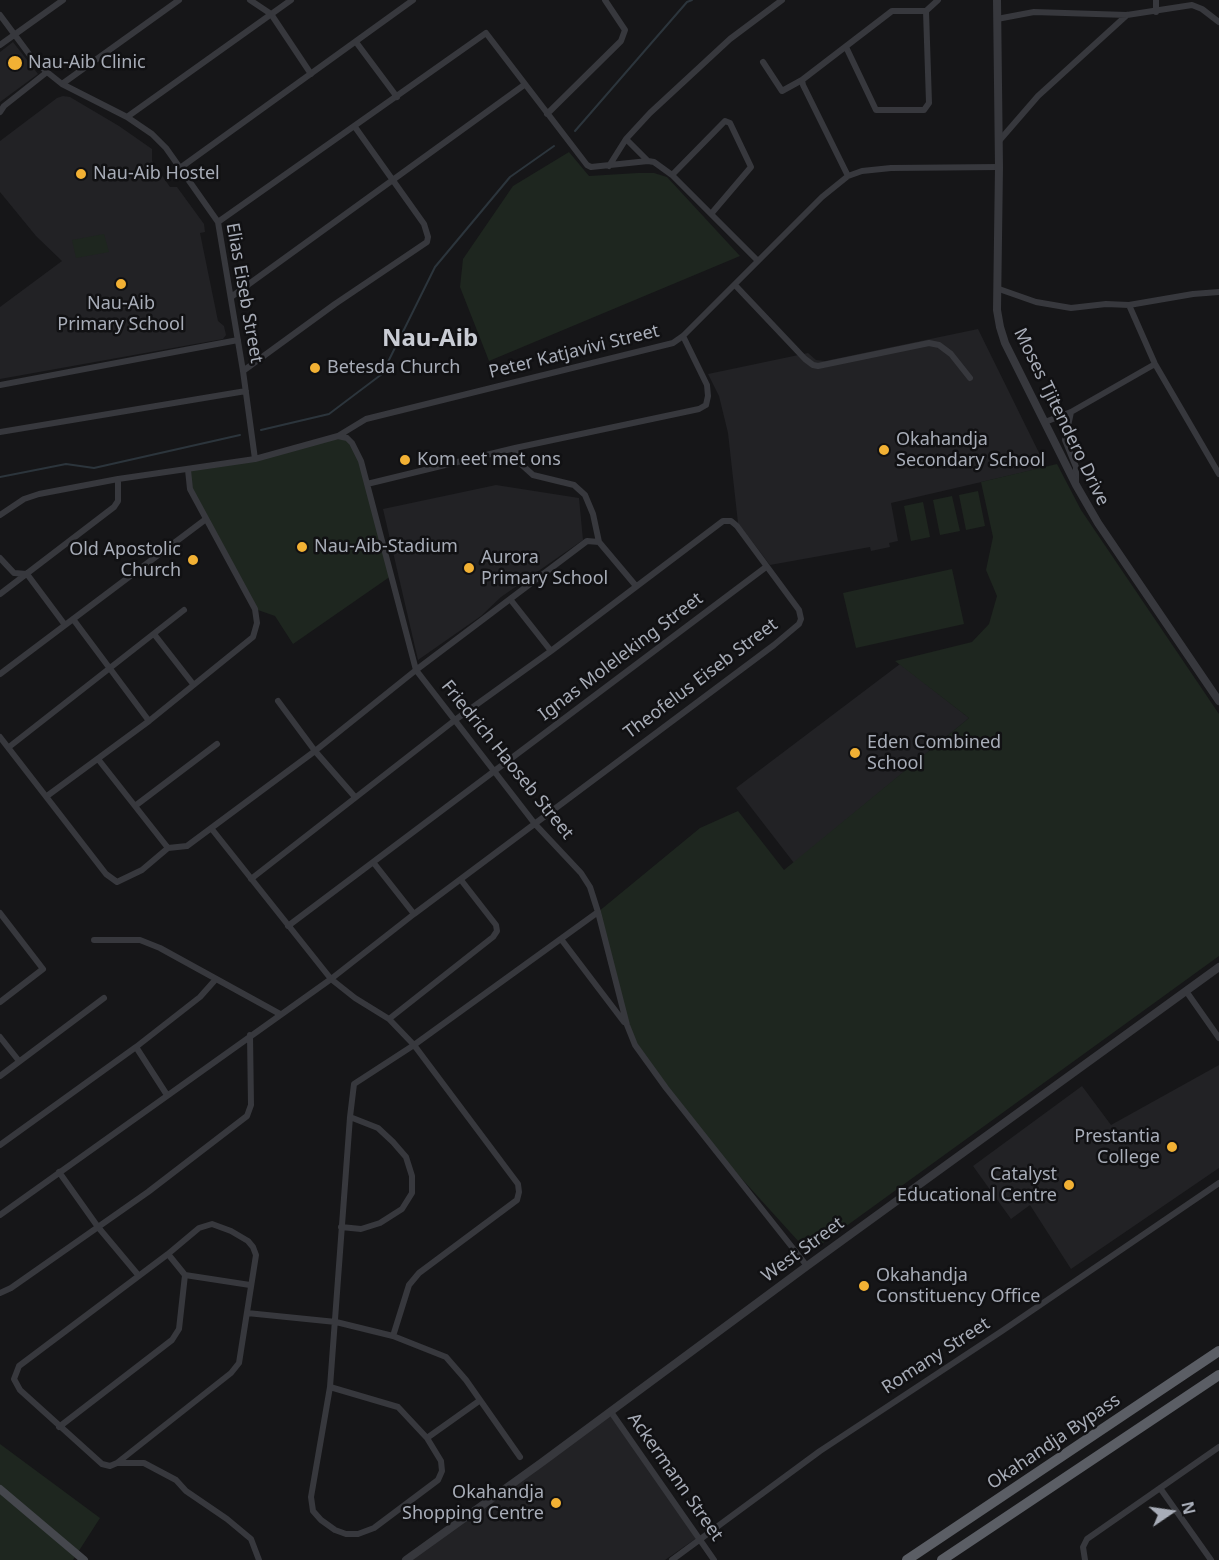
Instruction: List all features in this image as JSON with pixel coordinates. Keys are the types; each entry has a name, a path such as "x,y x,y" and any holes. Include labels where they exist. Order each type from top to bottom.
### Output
{"highway":[{"name":"Okahandja Bypass","path":"907,1560 1219,1351"},
{"name":"Okahandja Bypass","path":"942,1560 1219,1375"}],"main road":[{"path":"0,1489 84,1560"}],"street":[{"path":"0,45 63,0"},
{"path":"62,84 179,0"},
{"path":"250,0 272,14 310,74"},
{"path":"127,117 291,0"},
{"path":"180,168 414,0"},
{"path":"547,114 621,41 625,30 605,0"},
{"path":"609,166 626,139 650,113 729,39 782,0"},
{"path":"763,62 782,91 802,80 892,11 926,11 938,0"},
{"name":"Moses Tjitendero Drive","path":"997,0 999,141 997,310 1005,343 1076,485 1098,523 1219,701"},
{"path":"1156,0 1156,12"},
{"path":"1187,0 1219,22"},
{"path":"997,19 1034,12 1127,15 1192,5"},
{"path":"846,46 876,110 924,111 929,103 926,11"},
{"name":"Elias Eiseb Street","path":"0,15 32,58 62,84 127,117 152,134 166,148 218,222 255,459"},
{"path":"999,141 1038,96 1127,15"},
{"path":"218,222 355,127 483,33 488,35 587,165 591,167 654,162 672,175 758,261"},
{"path":"356,42 397,97"},
{"path":"0,112 4,105 47,72"},
{"path":"802,80 848,176"},
{"path":"231,297 525,85"},
{"path":"672,175 725,121 730,123 751,167 711,214"},
{"path":"243,371 335,304 427,242 428,237 424,224 355,127"},
{"path":"626,139 648,161"},
{"name":"Peter Katjavivi Street","path":"0,515 24,499 118,479 255,459 338,436 366,419 673,343 683,336 822,197 848,176 862,171 891,168 999,167"},
{"path":"735,285 813,365 819,366 929,343 939,345 951,354 970,378"},
{"path":"999,289 1036,302 1071,308 1106,304 1129,305 1219,292"},
{"path":"1129,305 1155,364 1219,474"},
{"path":"367,484 515,448 699,409 706,405 707,384 683,336"},
{"path":"0,385 238,340"},
{"path":"1045,422 1071,412 1155,364"},
{"path":"0,432 246,391"},
{"path":"1071,412 1065,440 1076,467 1076,485"},
{"name":"Friedrich Haoseb Street","path":"338,436 347,438 352,443 361,461 416,670 535,825 581,873 590,887 598,912 627,1025 635,1045 666,1088 807,1266"},
{"path":"515,448 516,456 533,475 574,485 585,495 599,542 636,586"},
{"path":"47,796 149,721 254,637 257,623 255,609 190,489 188,470"},
{"path":"0,594 114,507 118,501 118,479"},
{"path":"0,674 206,519"},
{"name":"Theofelus Eiseb Street","path":"251,879 455,720 551,651 723,521 731,521 799,610 801,620 799,624 535,825"},
{"path":"0,737 106,874 117,882 142,870 168,848 187,846 315,751 416,670 587,541 599,542"},
{"path":"0,558 14,573 27,574"},
{"name":"Ignas Moleleking Street","path":"288,926 766,567"},
{"path":"27,574 64,626"},
{"path":"510,599 551,651"},
{"path":"9,747 184,610"},
{"path":"73,620 149,721"},
{"path":"154,634 193,684"},
{"path":"278,701 315,751 355,797"},
{"path":"135,806 217,744"},
{"path":"98,759 168,848"},
{"path":"0,1215 331,979 414,914 535,825"},
{"path":"211,828 331,979 355,998 390,1019 414,1045 518,1184 517,1200 419,1273 409,1286 393,1336"},
{"path":"373,862 414,914"},
{"path":"390,1019 493,937 497,931 496,924 461,880"},
{"path":"330,1387 398,1407 427,1438 441,1461 442,1471 438,1480 374,1528 358,1534 335,1530 321,1520 313,1511 311,1497 330,1387 354,1084 414,1045 598,912"},
{"path":"0,913 43,969 0,1002"},
{"path":"561,939 627,1025"},
{"path":"94,940 140,940 280,1014"},
{"name":"West Street","path":"406,1560 1219,967"},
{"path":"0,1145 136,1047 200,997 216,979"},
{"path":"1186,991 1219,1038"},
{"path":"0,1076 104,998"},
{"path":"0,1293 11,1288 98,1227 247,1116 251,1106 250,1035"},
{"path":"0,1037 19,1061"},
{"path":"136,1047 167,1095"},
{"path":"341,1227 361,1229 380,1223 402,1209 412,1193 412,1176 406,1157 378,1128 350,1117"},
{"path":"58,1172 98,1227 139,1276"},
{"name":"Romany Street","path":"672,1560 820,1450 1011,1325 1219,1182"},
{"path":"212,1224 231,1231 253,1246 256,1255 239,1363 231,1373 117,1463 110,1466 102,1464 20,1390 15,1379 19,1366 168,1254 199,1228 212,1224"},
{"path":"168,1254 185,1275 250,1285"},
{"path":"59,1427 172,1340 179,1329 185,1275"},
{"path":"247,1313 336,1322 393,1336 446,1358 466,1380 520,1457"},
{"path":"427,1438 479,1401"},
{"name":"Ackermann Street","path":"611,1412 714,1560"},
{"path":"1085,1560 1083,1547 1087,1539 1219,1447"},
{"path":"117,1463 144,1463 176,1480 186,1491 227,1519 251,1539 259,1560"},
{"path":"1160,1488 1211,1560"}],"shaded area":[{"name":"Nau-Aib Clinic","path":"13,42 38,74 0,102 0,52"},
{"name":"Nau-Aib Primary School","path":"70,97 119,126 152,149 152,161 170,187 177,187 204,224 205,232 200,233 218,321 224,326 226,335 223,339 0,379 0,307 62,261 36,236 0,192 0,141 57,98"},
{"path":"569,152 589,176 654,173 667,177 740,256 489,361 460,287 463,259 513,186"},
{"path":"104,234 109,252 76,258 72,240"},
{"name":"Okahandja Secondary School","path":"978,329 1046,467 891,503 898,541 889,543 890,547 871,551 870,547 770,565 738,523 728,433 719,396 708,374 808,353 816,360 825,361"},
{"name":"Nau-Aib-Stadium","path":"338,436 347,438 361,461 391,576 293,644 275,616 255,609 190,489 188,470 255,459"},
{"path":"1057,464 1081,510 1219,714 1219,956 809,1253 713,1147 635,1045 598,912 700,828 738,811 784,870 969,718 895,661 972,642 989,624 997,596 986,570 993,537 981,482"},
{"name":"Aurora Primary School","path":"496,485 579,498 583,540 501,597 481,616 418,660 383,509"},
{"path":"978,491 985,526 966,530 959,495"},
{"path":"952,496 960,531 940,535 933,500"},
{"path":"923,502 930,537 911,541 904,506"},
{"path":"952,569 964,624 856,648 843,593"},
{"name":"Eden Combined School","path":"900,664 969,718 794,863 736,788"},
{"name":"Catalyst Educational Centre","path":"1219,1065 1219,1168 1071,1269 1030,1205 1011,1219 973,1166 1082,1086 1111,1125"},
{"path":"611,1412 698,1537 665,1560 410,1560"},
{"path":"0,1444 100,1518 73,1560 0,1560"}],"waterway":[{"path":"575,131 687,2 692,0"},
{"path":"261,430 329,414 382,374 435,267 510,177 554,146"},
{"path":"0,477 66,464 94,468 240,435"}],"place":[{"name":"Nau-Aib Clinic","path":"15,63"},
{"name":"Nau-Aib Hostel","path":"81,174"},
{"name":"Nau-Aib Primary School","path":"121,284"},
{"name":"Betesda Church","path":"315,368"},
{"name":"Okahandja Secondary School","path":"884,450"},
{"name":"Kom eet met ons","path":"405,460"},
{"name":"Nau-Aib-Stadium","path":"302,547"},
{"name":"Old Apostolic Church","path":"193,560"},
{"name":"Aurora Primary School","path":"469,568"},
{"name":"Eden Combined School","path":"855,753"},
{"name":"Prestantia College","path":"1172,1147"},
{"name":"Catalyst Educational Centre","path":"1069,1185"},
{"name":"Okahandja Constituency Office","path":"864,1286"},
{"name":"Okahandja Shopping Centre","path":"556,1503"}],"district":[{"name":"Nau-Aib","path":"430,339"}]}
